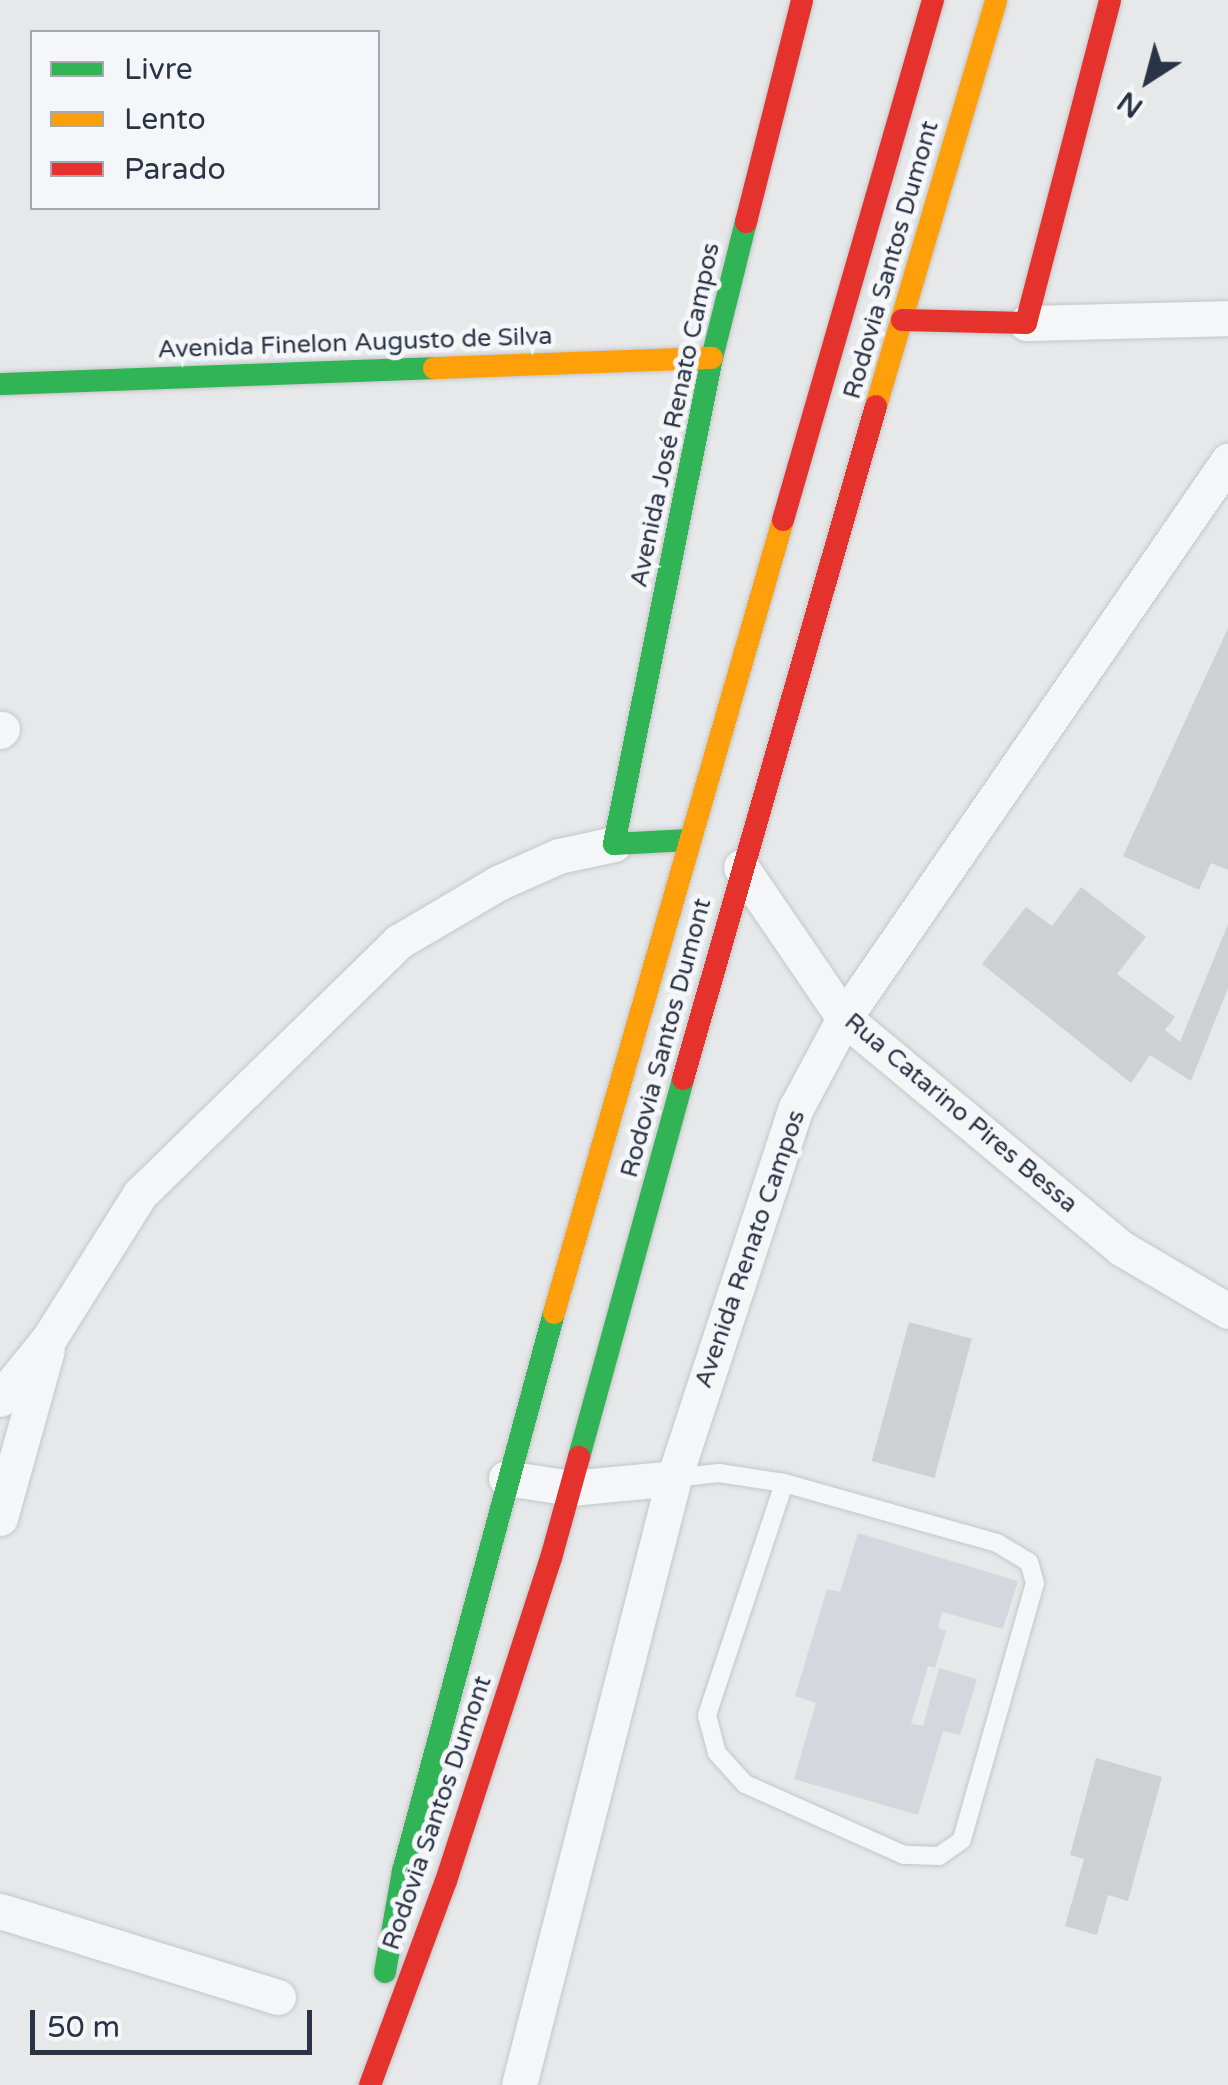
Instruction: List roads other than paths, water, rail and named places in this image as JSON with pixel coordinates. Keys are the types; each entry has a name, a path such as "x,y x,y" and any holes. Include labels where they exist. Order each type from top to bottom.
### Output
{"main road":[{"name":"Avenida José Renato Campos","path":"614,844 712,358 802,0"},
{"name":"Rodovia Santos Dumont","path":"367,2085 404,1871 506,1478 933,0"},
{"name":"Rodovia Santos Dumont","path":"367,2085 446,1881 571,1488 741,867 996,0"},
{"path":"902,320 1026,323 1110,0"},
{"name":"Avenida Finelon Augusto de Silva","path":"0,384 712,358"},
{"path":"614,844 688,840"}],"street":[{"path":"1026,323 1228,318"},
{"name":"Avenida Renato Campos","path":"519,2085 674,1478 788,1128 844,1018 1228,461"},
{"path":"0,1400 50,1336 140,1194 398,942 498,883 559,856 614,844"},
{"name":"Rua Catarino Pires Bessa","path":"741,867 844,1018 1120,1248 1228,1311"},
{"path":"0,1518 50,1336"},
{"path":"506,1478 571,1488 674,1478"},
{"path":"0,1911 278,1997"}],"lane":[{"path":"674,1478 719,1473 784,1483 997,1543 1029,1562 1036,1583 962,1840 939,1856 904,1855 745,1784 717,1753 708,1715 784,1483"}]}
